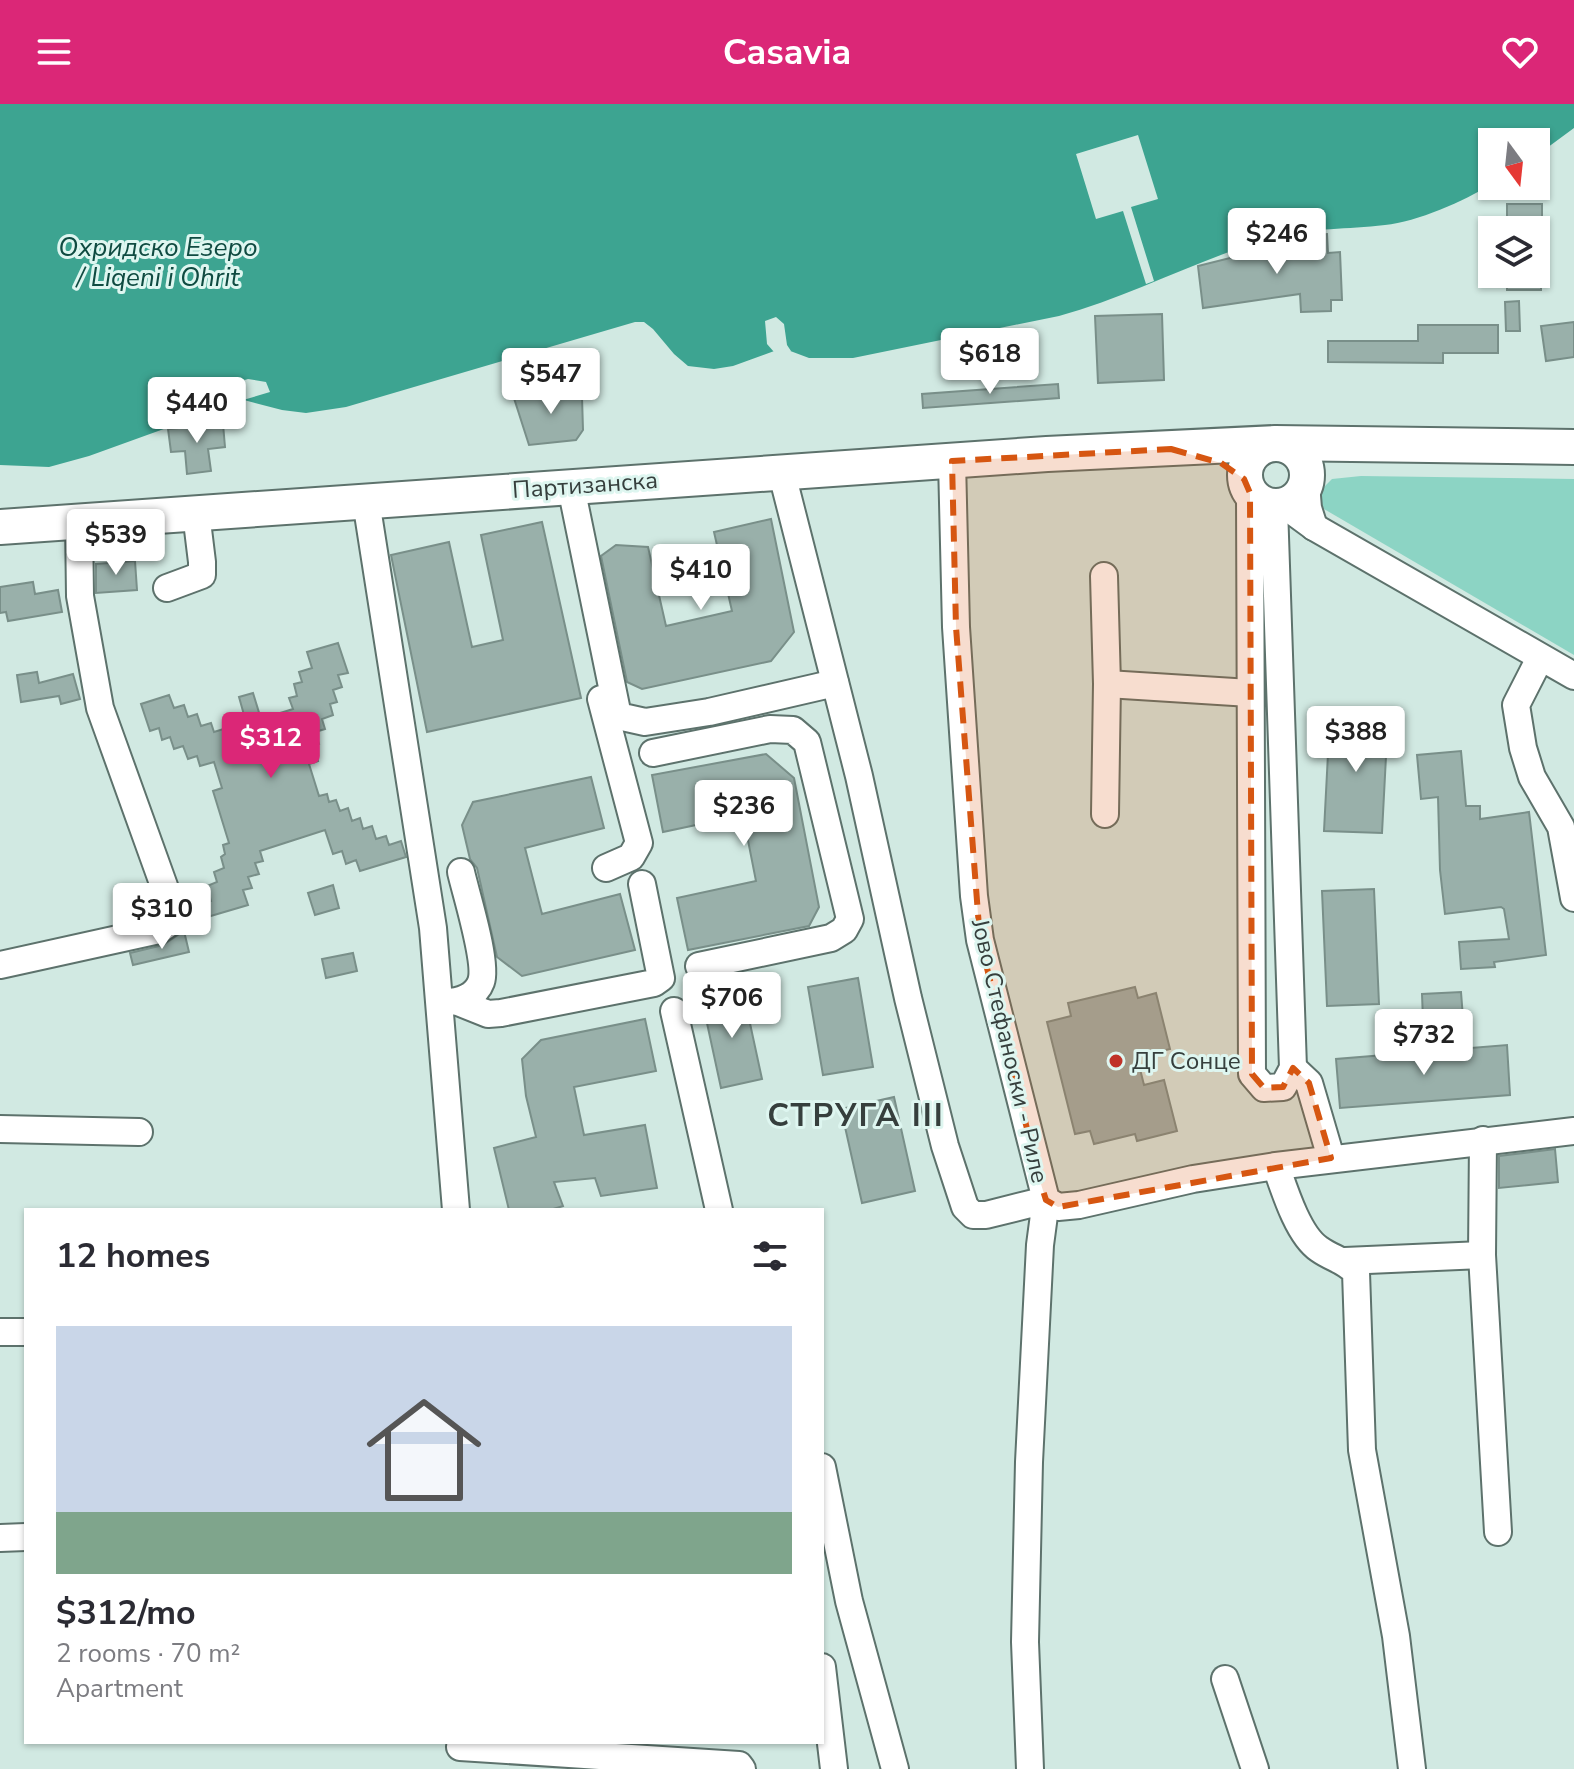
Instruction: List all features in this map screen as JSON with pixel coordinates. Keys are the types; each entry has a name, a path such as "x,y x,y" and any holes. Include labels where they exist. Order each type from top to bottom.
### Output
{"main road":[{"name":"Партизанска","path":"0,527 781,470 1047,454 1275,443 1574,447"},
{"path":"1275,443 1294,448 1308,470 1272,493 1245,466 1252,454 1264,445 1275,443"},
{"name":"Партизанска","path":"1171,449 1221,463 1272,493 1339,455 1400,444"}],"street":[{"name":"Јово Стефаноски - Риле","path":"952,461 956,627 976,910 980,940 1046,1200 1058,1207 1079,1205 1193,1179 1276,1166 1574,1131"},
{"path":"781,470 869,821 941,1132 965,1207 973,1215 986,1215 1046,1200 1040,1245 1029,1462 1025,1642 1030,1769"},
{"path":"564,487 618,716 645,722 709,712 835,683"},
{"path":"564,487 581,623 639,843 631,857 606,868"},
{"path":"1272,493 1314,527 1574,676"},
{"path":"1272,493 1293,1068 1283,1087 1264,1088 1252,1074 1250,693 1272,493"},
{"path":"366,501 433,928 450,1002 456,1208"},
{"path":"167,588 202,575 196,513"},
{"path":"0,965 159,930 171,922 173,911 100,708 80,596 79,521"},
{"path":"1104,576 1107,684 1105,814"},
{"path":"1540,658 1516,705 1523,748 1532,777 1561,827 1574,898"},
{"path":"1107,684 1250,693"},
{"path":"653,753 770,729 793,730 807,742 850,919 844,930 831,938 699,966"},
{"path":"829,828 869,821"},
{"path":"450,1002 481,984 483,967 461,872"},
{"path":"450,1002 488,1014 501,1013 654,983 661,978 642,884"},
{"path":"674,1011 719,1208"},
{"path":"1293,1068 1309,1083 1331,1158"},
{"path":"0,1129 139,1132"},
{"path":"1483,1140 1482,1255 1498,1532"},
{"path":"1276,1166 1291,1210 1316,1248 1345,1261 1356,1272 1362,1450 1396,1636 1412,1769"},
{"path":"1345,1261 1482,1255"},
{"path":"0,1332 24,1332"},
{"path":"824,1477 849,1601 895,1769"},
{"path":"0,1538 24,1537"},
{"path":"1225,1679 1255,1769"},
{"path":"824,1684 834,1769"},
{"path":"726,1744 741,1767"},
{"path":"460,1753 741,1767"}],"highlighted area":[{"path":"1171,449 1221,463 1244,479 1250,493 1252,1074 1264,1088 1283,1087 1293,1068 1309,1083 1331,1158 1058,1207 1046,1200 1040,1181 980,940 956,627 952,461"}],"shaded area":[{"path":"1361,476 1574,479 1574,655 1324,509 1316,495 1332,479"}],"water":[{"name":"Охридско Езеро / Liqeni i Ohrit","path":"0,104 1574,104 1574,128 1550,146 1550,128 1478,128 1478,191 1454,204 1398,223 1276,237 1059,316 853,358 809,358 785,349 714,369 688,366 653,329 644,322 635,322 346,407 306,413 244,400 89,456 49,467 0,465"}],"pier":[{"path":"1138,135 1158,199 1131,207 1154,281 1146,284 1123,211 1096,219 1076,154"},
{"path":"776,317 784,324 791,351 774,352 767,344 765,321"},
{"path":"248,379 266,382 270,392 233,403 228,385"}],"building":[{"path":"1507,204 1542,204 1542,216 1507,216"},
{"path":"1327,234 1328,253 1340,252 1342,300 1331,300 1331,311 1301,312 1300,294 1203,308 1198,266 1298,241 1297,236"},
{"path":"1507,288 1541,288 1541,290"},
{"path":"1519,301 1520,331 1506,331 1505,302"},
{"path":"1162,314 1164,380 1098,383 1095,316"},
{"path":"1574,322 1574,357 1546,361 1541,326"},
{"path":"1418,325 1498,325 1498,353 1443,353 1443,363 1328,362 1328,341 1418,341"},
{"path":"1058,384 1059,398 923,408 922,394"},
{"path":"571,388 582,397 583,430 576,440 529,445 513,395"},
{"path":"223,424 225,447 208,449 211,471 187,474 185,451 171,452 168,429"},
{"path":"771,519 794,632 771,661 642,689 627,682 601,556 616,545 648,547 666,626 732,611 714,532"},
{"path":"542,522 581,698 427,732 391,555 449,542 472,647 503,640 481,535"},
{"path":"135,561 137,590 96,593 96,564"},
{"path":"33,582 35,594 58,590 62,612 8,621 6,612 0,613 0,587"},
{"path":"338,643 348,673 338,675 342,687 333,690 337,702 330,704 333,715 322,719 325,729 315,732 319,744 314,746 318,761 309,764 319,796 327,794 329,802 336,800 340,811 348,808 352,821 360,818 363,829 372,826 376,839 386,836 389,845 401,841 406,857 360,871 356,860 346,864 342,851 333,854 325,830 260,851 263,861 255,863 259,874 248,877 252,888 243,890 248,905 204,918 199,904 211,901 207,886 217,882 214,872 224,868 221,857 225,854 223,845 229,843 213,791 222,788 214,762 200,766 197,756 188,759 183,746 174,749 170,737 162,740 159,728 150,731 141,704 169,695 174,708 184,705 188,717 197,714 201,726 211,723 214,732 246,722 239,697 253,693 261,719 293,709 289,698 297,696 294,684 302,682 299,672 312,668 307,652"},
{"path":"37,672 39,683 73,674 80,699 61,704 59,696 21,702 17,675"},
{"path":"1330,715 1388,718 1382,833 1324,831"},
{"path":"1461,751 1466,806 1480,806 1480,819 1529,812 1546,955 1494,962 1495,967 1461,969 1459,942 1509,939 1504,909 1501,907 1445,914 1438,797 1421,799 1417,755"},
{"path":"766,754 794,778 819,907 809,926 688,950 677,898 756,881 743,815 663,832 652,775"},
{"path":"591,777 604,828 525,848 542,914 620,894 635,950 522,976 497,957 477,868 470,859 462,825 473,802"},
{"path":"333,885 339,908 315,915 308,893"},
{"path":"1374,889 1379,1004 1327,1006 1322,891"},
{"path":"184,931 189,952 133,965 130,953 163,945"},
{"path":"353,953 357,971 326,978 322,959"},
{"path":"858,978 873,1067 823,1075 808,987"},
{"path":"1135,987 1138,998 1156,993 1170,1049 1137,1057 1144,1085 1164,1080 1177,1131 1137,1141 1135,1134 1094,1144 1090,1131 1075,1134 1047,1022 1071,1016 1068,1003"},
{"path":"743,991 762,1079 721,1088 702,1000"},
{"path":"1461,992 1463,1018 1423,1020 1422,994"},
{"path":"645,1019 656,1071 574,1087 584,1135 645,1125 657,1188 601,1196 595,1178 554,1182 563,1206 509,1208 494,1148 536,1137 526,1096 522,1059 541,1040"},
{"path":"1507,1045 1510,1095 1340,1108 1336,1059"},
{"path":"894,1097 915,1191 862,1203 841,1109"},
{"path":"1555,1149 1558,1182 1499,1188 1499,1156"}],"place":[{"name":"ДГ Сонце","path":"1116,1061"}],"district":[{"name":"СТРУГА III","path":"856,1115"}]}
